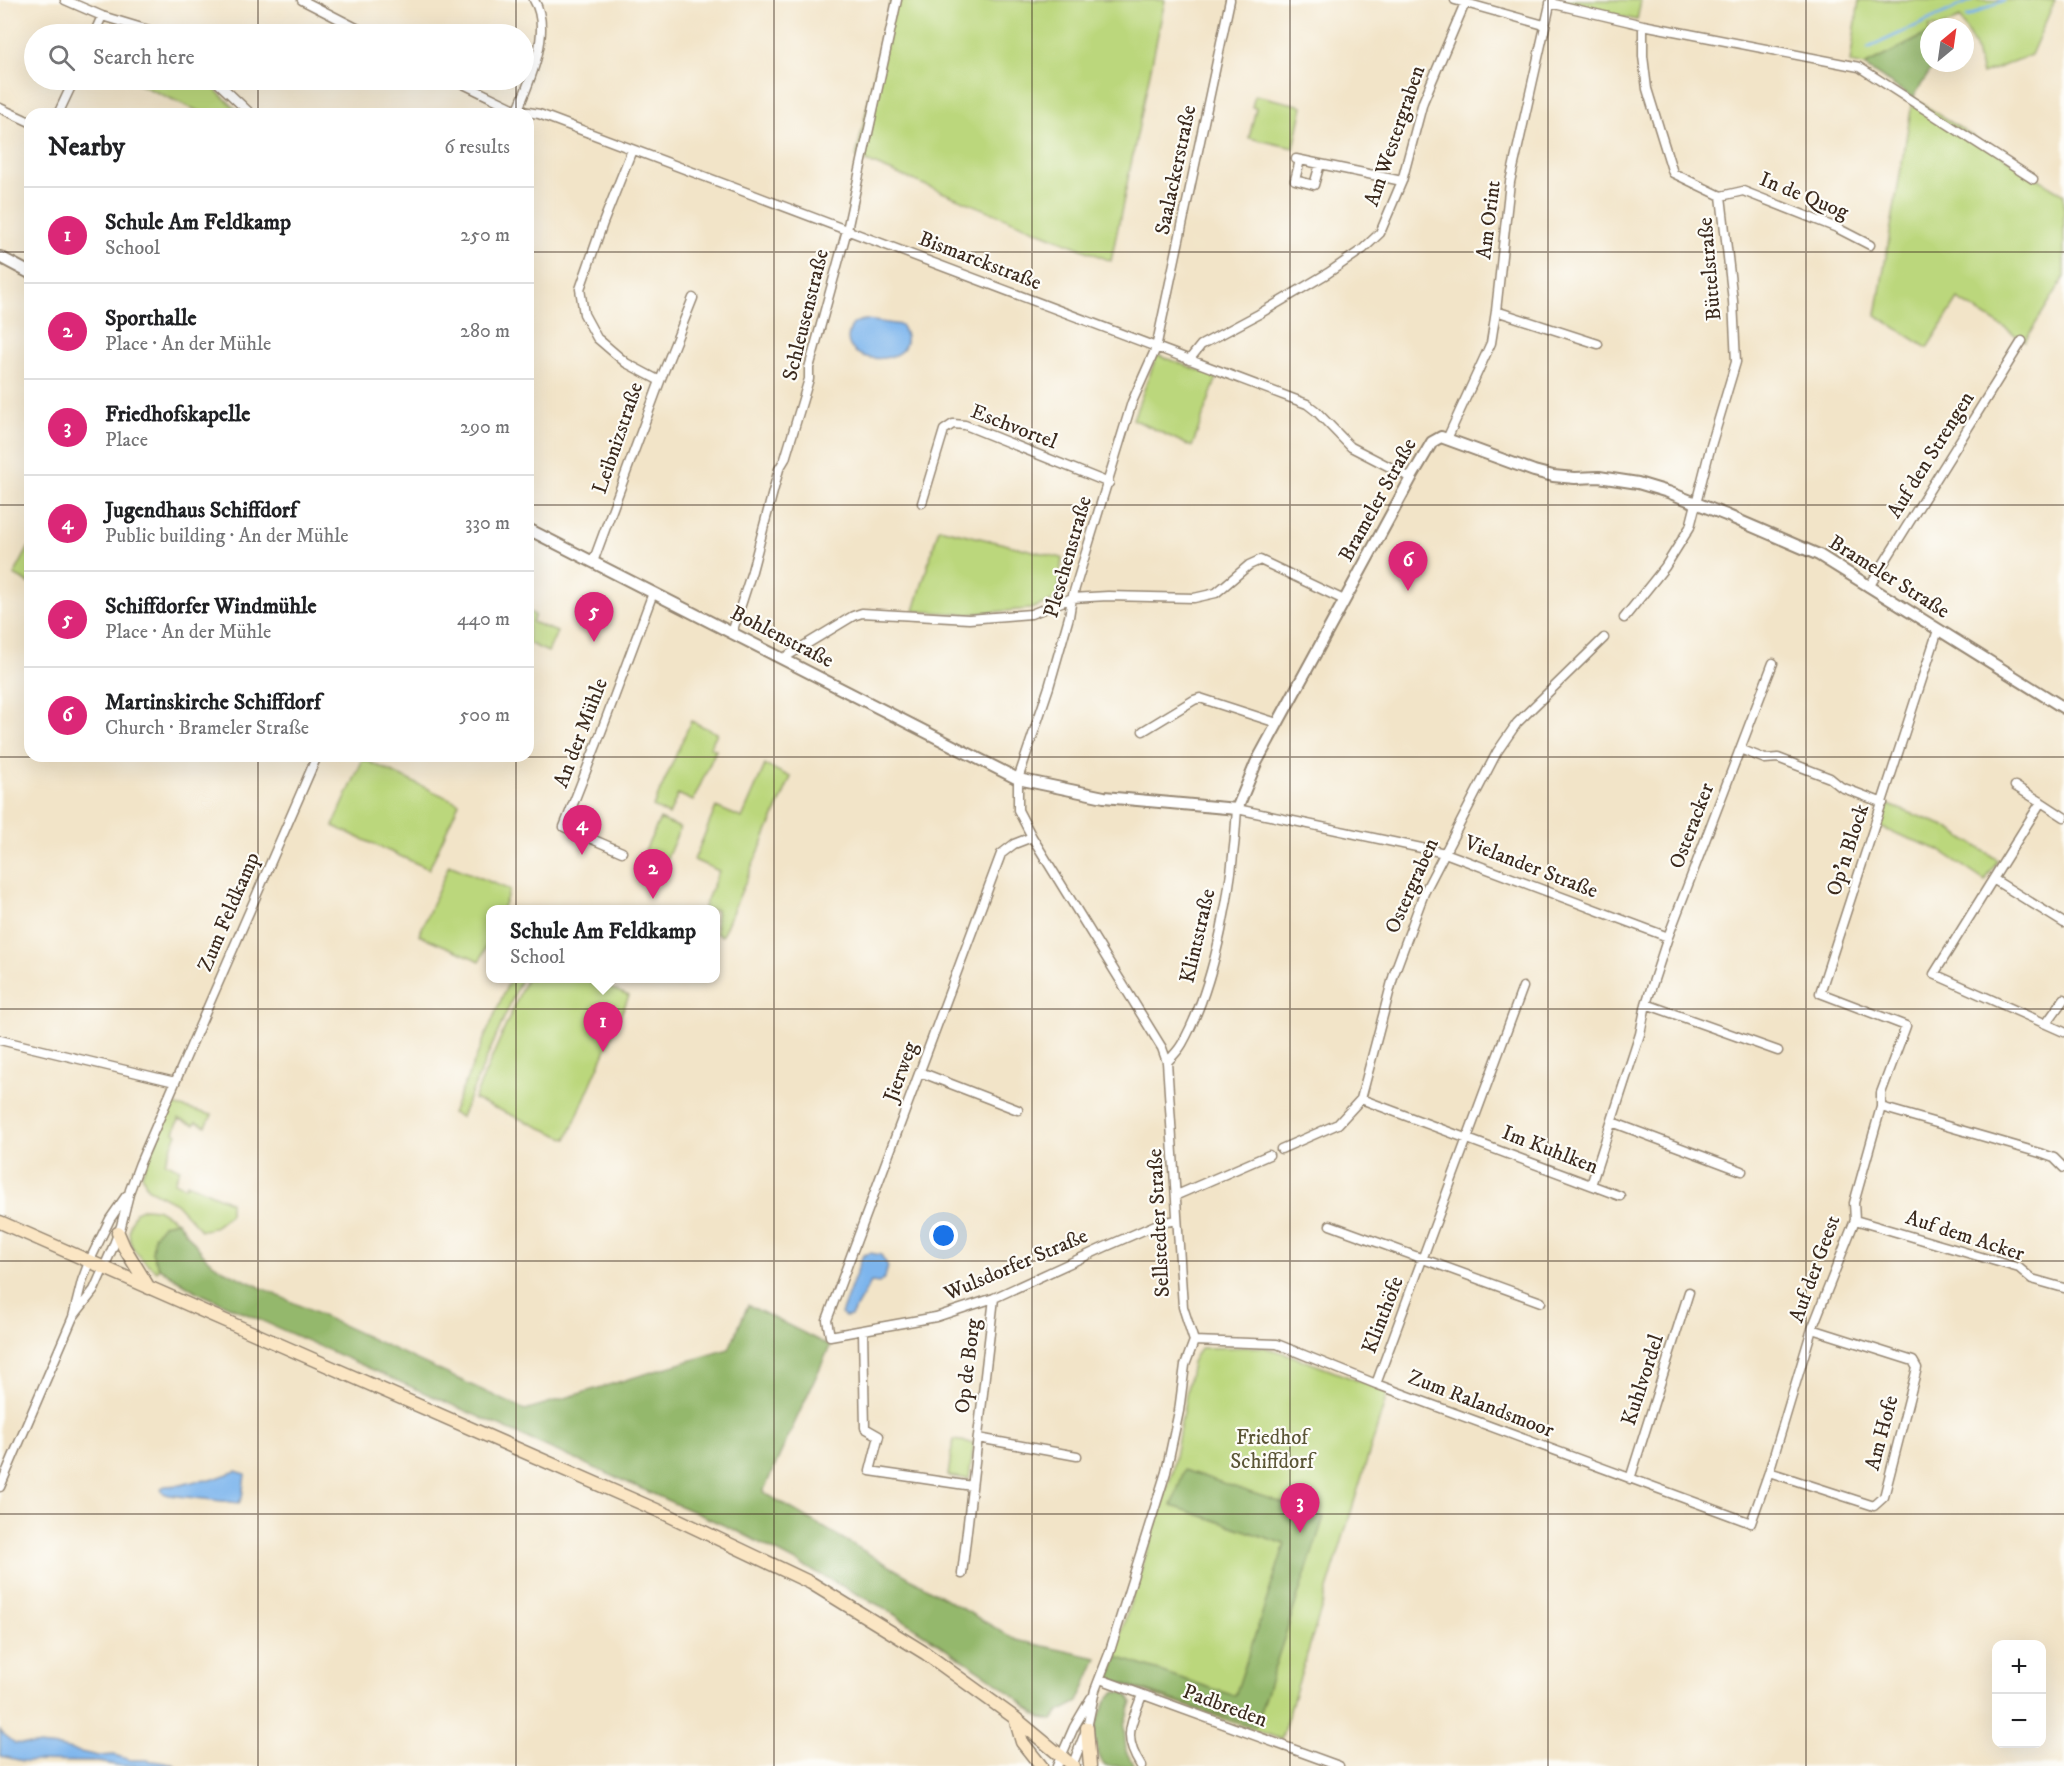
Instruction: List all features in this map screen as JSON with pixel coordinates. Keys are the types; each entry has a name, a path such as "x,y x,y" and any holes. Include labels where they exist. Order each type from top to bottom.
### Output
{"main road":[{"path":"0,1222 668,1515 811,1584 926,1653 1015,1718 1059,1761 1073,1766"},
{"path":"118,1233 149,1288"},
{"path":"1015,1718 1022,1742 1041,1766"},
{"path":"1087,1728 1090,1766"}],"street":[{"path":"65,0 102,16 129,24"},
{"path":"302,0 349,24"},
{"path":"534,0 541,18 542,34 534,64"},
{"name":"Schleusenstraße","path":"732,633 752,571 779,469 785,459 809,379 809,368 847,230 897,0"},
{"name":"Saalackerstraße","path":"1156,348 1230,0"},
{"path":"1455,0 1544,25"},
{"path":"1550,2 1643,25 1859,67 2033,179"},
{"name":"Am Orint","path":"1447,439 1491,343 1510,182 1550,2"},
{"name":"Am Westergraben","path":"1189,360 1201,345 1328,273 1363,249 1380,233 1401,181 1423,102 1465,3"},
{"path":"98,24 102,16"},
{"name":"Büttelstraße","path":"1643,25 1643,56 1647,89 1673,173 1722,196 1733,301 1736,362 1710,448 1697,502"},
{"path":"61,108 69,90"},
{"path":"226,90 245,108"},
{"name":"Bismarckstraße","path":"474,90 508,108"},
{"path":"517,108 524,90"},
{"path":"0,108 24,119"},
{"name":"Bismarckstraße","path":"534,114 1307,404 1351,447 1411,478"},
{"name":"Leibnizstraße","path":"593,562 660,381 626,363 597,338 584,314 580,290 632,150"},
{"path":"1320,164 1314,185 1295,180 1298,159 1401,181"},
{"name":"In de Quog","path":"1722,196 1743,191 1837,228 1870,245"},
{"path":"0,257 24,270"},
{"path":"660,381 693,298"},
{"path":"1496,311 1598,344"},
{"name":"Auf den Strengen","path":"1869,586 2022,341"},
{"name":"Pleschenstraße","path":"1018,779 1049,687 1069,617 1072,598 1132,402 1156,348"},
{"name":"Eschvortel","path":"922,503 944,430 953,424 965,425 1108,483"},
{"name":"Brameler Straße","path":"1237,809 1256,763 1344,600 1432,442 1441,437 1553,476 1599,477 1638,483 1697,502 1819,555 2064,708"},
{"path":"1624,618 1665,567 1690,527 1697,502"},
{"name":"Bohlenstraße","path":"534,532 1018,779"},
{"path":"782,659 853,616 862,613 969,619 1031,614 1072,598 1108,596 1194,598 1216,593 1249,565 1260,560 1344,600"},
{"name":"An der Mühle","path":"622,852 564,827 653,593"},
{"name":"Op'n Block","path":"1906,1026 1820,993 1938,630"},
{"name":"Ostergraben","path":"1281,1149 1338,1124 1361,1099 1394,974 1424,894 1497,752 1517,723 1604,638"},
{"name":"Osteracker","path":"1591,1185 1640,1034 1646,1004 1668,938 1773,663"},
{"path":"1143,731 1200,698 1277,723"},
{"path":"1740,749 1765,759 1778,758 1830,778 1841,787 1883,803"},
{"name":"Zum Feldkamp","path":"73,1317 94,1290 104,1268 118,1233 130,1190 314,762"},
{"path":"1018,779 1104,797 1237,809"},
{"name":"Sellstedter Straße","path":"1018,779 1018,810 1032,837 1162,1048 1167,1062 1183,1307 1194,1341"},
{"path":"2015,786 2064,817"},
{"path":"2041,802 1934,974 2064,1032"},
{"name":"Vielander Straße","path":"1237,809 1445,853 1668,938"},
{"name":"Klintstraße","path":"1167,1062 1181,1046 1206,984 1228,889 1235,846 1237,809"},
{"name":"Jierweg","path":"830,1336 827,1320 1001,854 1014,844 1032,837"},
{"path":"1993,879 2064,922"},
{"name":"Im Kuhlken","path":"1468,1138 1523,987"},
{"path":"2046,1024 2064,999"},
{"path":"1646,1004 1778,1051"},
{"name":"Auf der Geest","path":"1751,1523 1769,1472 1812,1329 1855,1220 1854,1203 1881,1107 1881,1093 1906,1026"},
{"path":"0,1040 175,1082"},
{"path":"920,1072 1018,1110"},
{"name":"Im Kuhlken","path":"1361,1099 1620,1196"},
{"path":"1881,1107 2054,1158 2064,1168"},
{"path":"1612,1122 1742,1171"},
{"name":"Klinthöfe","path":"1376,1384 1468,1138"},
{"path":"1177,1195 1269,1155"},
{"name":"Zum Feldkamp","path":"73,1317 89,1262 110,1220 130,1190"},
{"name":"Wulsdorfer Straße","path":"830,1336 863,1332 936,1317 994,1298 1160,1223 1177,1220"},
{"name":"Auf dem Acker","path":"1855,1220 2019,1269 2032,1279 2064,1288"},
{"name":"Klinthöfe","path":"1330,1225 1541,1302"},
{"name":"Kuhlvordel","path":"1630,1479 1689,1292"},
{"name":"Op de Borg","path":"962,1574 994,1298"},
{"path":"0,1487 73,1317"},
{"name":"Am Hofe","path":"1769,1472 1874,1506 1884,1497 1917,1368 1913,1361 1812,1329"},
{"path":"863,1332 865,1428 879,1436 870,1471 972,1486"},
{"path":"1059,1761 1100,1679 1161,1489 1179,1411 1185,1365 1194,1341"},
{"name":"Zum Ralandsmoor","path":"1194,1341 1276,1344 1376,1384 1751,1523"},
{"name":"Op de Borg","path":"978,1438 1077,1456"},
{"name":"Padbreden","path":"1100,1679 1339,1766"},
{"path":"1073,1766 1087,1728 1095,1690"},
{"path":"1141,1766 1131,1750 1130,1728 1142,1695"}],"green space":[{"path":"891,0 1165,0 1111,261 856,157"},
{"path":"1549,0 1641,0 1637,20"},
{"path":"1859,0 2055,0 2031,55 1982,74 1974,45 1974,18 1920,18 1920,38 1864,66 1850,63"},
{"path":"1920,38 1920,72 1929,72 1913,98 1864,66"},
{"path":"151,90 216,90 235,108 192,108"},
{"path":"1255,95 1303,106 1294,148 1249,138 1256,108 1252,107"},
{"path":"1913,98 2064,195 2064,278 2025,341 1958,299 1927,348 1876,315"},
{"path":"1157,355 1217,377 1192,447 1133,419"},
{"path":"939,528 1062,558 1058,599 1030,609 968,614 914,611"},
{"path":"24,556 24,581 14,575"},
{"path":"534,623 557,632 548,652 534,646"},
{"path":"691,721 717,733 710,747 716,750 693,801 678,794 669,815 653,807"},
{"path":"362,762 370,762 459,803 429,869 333,826"},
{"path":"765,765 791,777 722,936 720,935 720,905 705,905 719,871 694,860 716,807 742,818"},
{"path":"1886,804 1945,826 1998,860 1985,881 1939,850 1879,827"},
{"path":"660,819 680,828 663,867 642,857"},
{"path":"449,865 510,890 504,905 486,905 486,946 480,961 419,935"},
{"path":"508,983 519,983 461,1117 452,1113"},
{"path":"524,983 598,983 629,996 567,1139 474,1099"},
{"path":"173,1105 212,1115 206,1126 196,1122 194,1125 179,1119 174,1132 177,1134 165,1162 180,1169 174,1182 185,1187 187,1183 230,1202 230,1214 210,1229 201,1230 176,1203 147,1188 142,1174"},
{"path":"144,1208 157,1209 177,1221 164,1224 152,1253 159,1268 157,1271 136,1253 130,1239 129,1231 135,1212"},
{"path":"177,1221 208,1260 223,1270 525,1410 729,1349 748,1305 830,1346 763,1492 1016,1640 1097,1658 1078,1702 1059,1712 1053,1720 1041,1718 994,1680 886,1609 739,1532 197,1292 159,1268 152,1253 154,1236 164,1224"},
{"name":"Friedhof Schiffdorf","path":"1263,1347 1388,1392 1281,1739 1106,1679 1172,1473 1192,1362 1200,1348"},
{"path":"953,1440 974,1443 969,1479 948,1476"},
{"path":"1184,1470 1324,1517 1255,1727 1110,1679 1117,1657 1235,1696 1285,1544 1172,1506"},
{"path":"1115,1692 1126,1694 1132,1702 1124,1725 1126,1751 1134,1766 1105,1766 1095,1744 1100,1715"}],"water":[{"path":"866,320 901,325 906,339 903,349 894,355 881,358 857,353 849,345 849,333 855,323"},
{"path":"871,1253 881,1255 888,1266 885,1277 879,1283 871,1282 851,1316 845,1317 841,1314 863,1255"},
{"path":"236,1471 245,1474 242,1498 239,1503 169,1495 163,1493 161,1488 211,1480"},
{"path":"0,1729 15,1743 59,1747 98,1756 114,1755 130,1760 147,1760 176,1766 23,1761 0,1756"}],"waterway":[{"path":"1868,48 1972,0"},
{"path":"1967,17 2004,0"}],"place":[{"name":"Martinskirche Schiffdorf","path":"1408,591"},
{"name":"Schiffdorfer Windmühle","path":"594,642"},
{"name":"Jugendhaus Schiffdorf","path":"582,855"},
{"name":"Sporthalle","path":"653,899"},
{"name":"Schule Am Feldkamp","path":"603,1052"},
{"name":"Friedhofskapelle","path":"1300,1533"}]}
